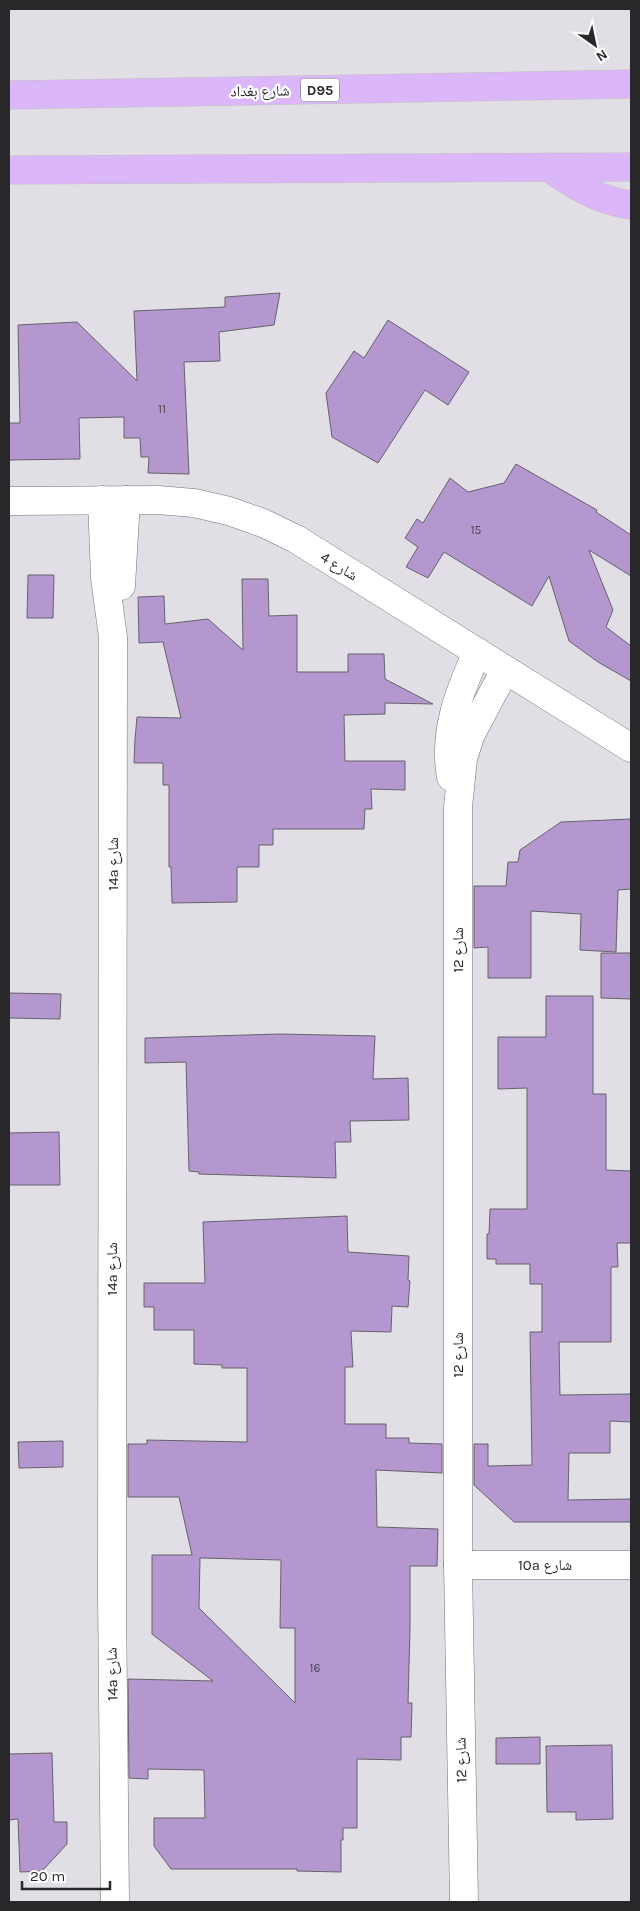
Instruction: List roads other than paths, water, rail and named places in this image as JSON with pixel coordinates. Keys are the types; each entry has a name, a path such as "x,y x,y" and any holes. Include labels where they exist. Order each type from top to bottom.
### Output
{"main road":[{"name":"شارع بغداد","path":"9,95 631,84"},
{"path":"548,167 571,184 596,196 631,205"},
{"path":"9,170 631,167"}],"street":[{"name":"14a شارع","path":"114,500 121,579 113,637 112,1594 115,1902"},
{"name":"شارع 4","path":"9,501 158,500 194,503 229,510 263,523 296,539 631,748"},
{"name":"شارع 12","path":"458,807 449,769 449,730 460,692 476,652"},
{"name":"شارع 12","path":"464,1902 458,1565 458,807 463,759 470,736 505,670"},
{"name":"10a شارع","path":"458,1565 631,1565"}]}
